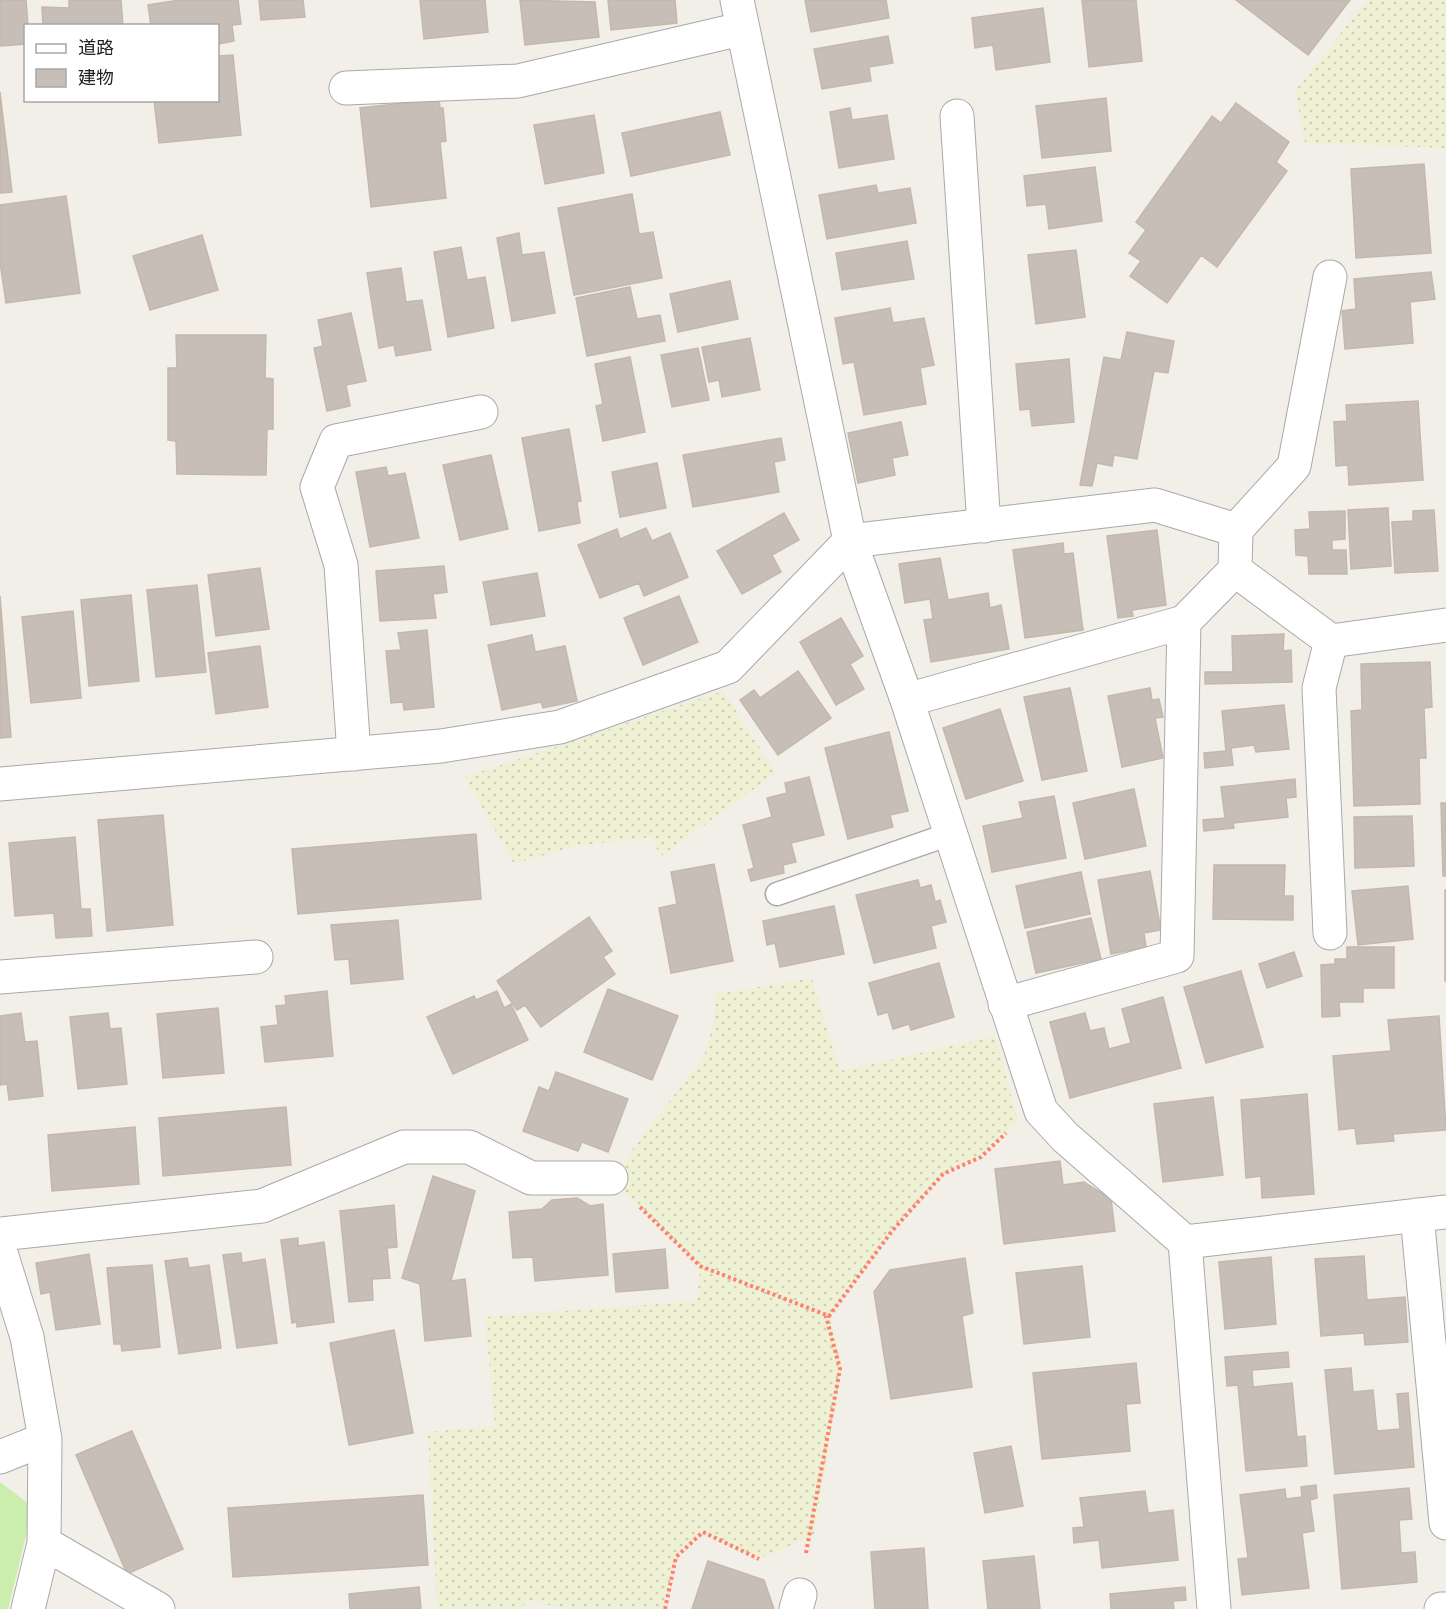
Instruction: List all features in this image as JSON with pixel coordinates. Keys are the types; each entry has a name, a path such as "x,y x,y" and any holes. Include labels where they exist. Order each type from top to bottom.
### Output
{"street":[{"path":"346,88 518,81 739,14 850,541 907,700 1041,1111 1065,1137 1185,1242 1214,1609"},
{"path":"957,116 984,525"},
{"path":"907,700 1184,622 1235,570 1236,530 1294,466 1330,277"},
{"path":"354,754 341,565 317,487 336,441 481,412"},
{"path":"0,784 441,746 560,727 728,666 850,541 1155,505 1236,530"},
{"path":"1235,570 1331,641 1446,625"},
{"path":"1005,1004 1177,956 1184,622"},
{"path":"1330,933 1319,688 1331,641"},
{"path":"0,977 256,957"},
{"path":"0,1234 262,1206 404,1147 469,1147 531,1178 611,1178"},
{"path":"1185,1242 1432,1213 1446,1523"},
{"path":"0,1250 27,1337 45,1439 44,1543 28,1609"},
{"path":"0,1457 45,1439"},
{"path":"44,1543 158,1609"},
{"path":"1441,1609 1446,1609"}],"lane":[{"path":"777,894 950,834"}],"path":[{"path":"611,1178 700,1266 829,1316 892,1231 943,1174 981,1158 1018,1121 1041,1111"},
{"path":"798,1602 840,1369 826,1316"},
{"path":"665,1609 676,1557 704,1532 759,1559"}],"green space":[{"path":"1367,0 1446,0 1446,148 1305,143 1295,91"},
{"path":"723,691 776,773 660,857 652,837 575,846 514,864 465,777"},
{"path":"812,978 840,1071 995,1036 1018,1121 981,1157 943,1174 892,1231 829,1316 842,1364 814,1535 759,1559 703,1532 676,1557 665,1609 564,1609 527,1599 523,1609 437,1609 428,1432 495,1426 485,1317 697,1301 700,1266 611,1178 704,1056 713,1025 716,994"},
{"path":"0,1482 33,1507 8,1609 0,1609"}],"building":[{"path":"0,0 26,0 28,24 24,24 24,44 0,46"},
{"path":"69,0 121,0 123,24 43,24 42,7 69,8"},
{"path":"180,0 238,0 241,24 232,25 234,41 219,44 219,24 151,24 148,5"},
{"path":"259,0 303,0 305,17 261,20"},
{"path":"420,0 485,0 488,32 424,39"},
{"path":"520,0 595,2 599,37 525,45"},
{"path":"608,0 675,0 677,23 611,30"},
{"path":"805,0 886,0 889,18 811,32"},
{"path":"1082,0 1136,0 1142,61 1089,67"},
{"path":"1236,0 1350,0 1308,55"},
{"path":"1043,8 1050,62 996,70 993,45 975,48 972,18"},
{"path":"888,36 893,63 869,67 871,81 822,89 814,49"},
{"path":"233,55 241,135 159,143 154,102 219,102 219,56"},
{"path":"0,92 12,192 0,193"},
{"path":"1106,98 1111,151 1042,158 1036,106"},
{"path":"439,99 440,108 443,108 446,141 440,142 446,198 371,207 360,108"},
{"path":"1236,103 1289,142 1276,162 1287,171 1217,267 1201,255 1167,303 1130,276 1141,261 1129,253 1146,230 1136,222 1212,116 1221,123"},
{"path":"850,108 852,120 887,115 894,159 839,168 830,112"},
{"path":"720,112 730,155 631,176 622,133"},
{"path":"594,115 604,173 545,184 534,125"},
{"path":"1424,164 1431,253 1356,258 1351,169"},
{"path":"1095,167 1102,221 1049,229 1046,204 1027,206 1024,176"},
{"path":"876,185 878,193 910,188 916,223 827,239 819,195"},
{"path":"632,194 639,234 653,232 662,278 574,295 558,208"},
{"path":"66,196 80,293 6,303 0,262 0,205"},
{"path":"519,233 522,255 544,252 555,313 512,321 497,238"},
{"path":"202,235 218,290 150,310 133,256"},
{"path":"907,241 914,279 842,290 836,253"},
{"path":"461,247 467,280 485,277 494,328 448,337 434,252"},
{"path":"1076,250 1085,317 1036,324 1028,255"},
{"path":"401,268 406,302 422,300 431,350 396,356 394,345 379,348 367,273"},
{"path":"1431,272 1435,299 1410,302 1413,343 1345,349 1342,311 1356,309 1354,279"},
{"path":"730,281 738,319 678,332 670,294"},
{"path":"630,287 637,319 660,315 665,341 587,356 576,298"},
{"path":"890,308 893,323 924,318 934,365 920,368 926,404 864,415 854,362 843,364 835,318"},
{"path":"351,313 366,381 346,385 350,406 327,411 314,348 323,346 318,320"},
{"path":"1127,332 1174,341 1168,373 1154,371 1137,459 1114,455 1112,466 1097,463 1092,486 1080,485 1104,357 1121,360"},
{"path":"176,335 266,335 265,378 273,379 273,429 267,429 266,475 177,474 176,441 168,440 168,368 177,368"},
{"path":"750,338 760,390 722,397 719,380 709,382 702,347"},
{"path":"698,348 709,400 672,407 661,355"},
{"path":"630,357 645,432 603,441 596,406 603,404 595,364"},
{"path":"1069,359 1074,422 1032,426 1030,409 1020,410 1016,364"},
{"path":"1418,401 1423,480 1349,485 1348,465 1336,466 1334,422 1347,421 1346,405"},
{"path":"901,422 908,455 892,458 895,475 858,483 848,433"},
{"path":"569,429 581,501 577,502 580,523 539,531 522,438"},
{"path":"781,438 785,460 774,462 779,492 693,507 683,455"},
{"path":"491,455 508,529 460,540 443,465"},
{"path":"657,463 666,508 620,517 612,472"},
{"path":"386,467 388,476 405,473 419,538 370,547 356,472"},
{"path":"1388,508 1391,566 1351,569 1348,510"},
{"path":"1434,510 1438,571 1395,573 1392,522 1413,521 1413,511"},
{"path":"1345,511 1345,539 1332,540 1332,550 1346,550 1347,574 1309,574 1308,556 1296,555 1295,530 1310,529 1309,512"},
{"path":"784,513 799,540 772,555 781,572 742,594 717,551"},
{"path":"646,528 652,541 670,533 688,577 644,596 639,583 600,598 578,545 617,529 620,539"},
{"path":"1157,530 1166,605 1132,610 1133,616 1118,618 1107,536"},
{"path":"1063,543 1064,554 1073,553 1083,630 1025,638 1013,550"},
{"path":"940,558 948,600 988,593 990,608 1001,605 1009,649 931,662 924,620 933,619 930,599 905,603 899,564"},
{"path":"444,566 447,592 433,594 436,618 380,621 376,571"},
{"path":"260,568 269,629 216,636 208,575"},
{"path":"537,573 545,616 491,625 483,582"},
{"path":"197,585 206,672 156,677 147,590"},
{"path":"131,595 139,681 89,686 81,600"},
{"path":"0,596 11,737 0,738"},
{"path":"679,596 698,642 643,665 624,618"},
{"path":"73,611 81,698 31,703 22,617"},
{"path":"841,618 863,656 850,664 864,689 836,705 800,642"},
{"path":"427,630 434,707 404,710 403,702 391,703 386,651 401,650 398,633"},
{"path":"1284,634 1283,651 1291,650 1292,682 1205,684 1205,672 1233,672 1232,636"},
{"path":"532,635 535,652 565,646 577,701 543,708 541,702 502,710 488,645"},
{"path":"260,646 268,707 216,714 208,653"},
{"path":"1430,662 1432,707 1424,708 1426,758 1419,758 1420,804 1354,806 1351,711 1362,710 1361,664"},
{"path":"798,671 831,718 778,755 740,700 754,690 760,698"},
{"path":"1070,688 1087,771 1042,780 1024,697"},
{"path":"1150,688 1152,700 1159,699 1163,717 1155,718 1163,758 1122,767 1108,696"},
{"path":"1284,705 1289,749 1256,752 1254,745 1231,748 1233,765 1205,768 1204,753 1226,751 1222,711"},
{"path":"1000,709 1023,781 966,799 943,728"},
{"path":"889,732 908,811 890,815 893,827 848,839 825,748"},
{"path":"809,777 824,835 791,843 796,862 783,865 784,873 751,881 748,870 754,868 743,825 772,817 767,798 787,793 785,783"},
{"path":"1295,779 1296,797 1286,798 1288,817 1233,823 1234,828 1204,831 1203,820 1225,818 1221,787"},
{"path":"1134,789 1146,846 1085,859 1073,803"},
{"path":"1054,796 1066,858 992,872 983,826 1023,818 1019,802"},
{"path":"1441,803 1446,803 1446,876 1443,876"},
{"path":"163,815 173,925 107,931 98,820"},
{"path":"1412,816 1414,866 1355,868 1354,817"},
{"path":"476,834 481,899 298,914 292,849"},
{"path":"75,837 81,909 90,909 92,936 56,938 54,913 15,916 9,843"},
{"path":"714,864 733,961 671,973 659,908 677,904 671,872"},
{"path":"1214,865 1285,865 1284,896 1293,896 1293,920 1213,919"},
{"path":"1150,871 1161,930 1144,933 1146,947 1111,954 1098,880"},
{"path":"1081,872 1090,914 1025,928 1016,886"},
{"path":"918,880 920,888 931,885 935,902 940,900 946,922 931,926 936,948 874,963 856,895"},
{"path":"1408,886 1413,939 1358,945 1352,891"},
{"path":"1446,890 1446,981 1445,981"},
{"path":"834,906 844,954 780,967 775,943 767,945 763,921"},
{"path":"589,917 612,951 603,957 615,974 541,1027 525,1005 517,1010 497,981"},
{"path":"1091,918 1101,959 1036,973 1027,932"},
{"path":"398,920 403,979 351,984 349,959 335,960 331,925"},
{"path":"1347,947 1394,947 1394,988 1363,988 1363,1002 1339,1002 1340,1016 1322,1017 1321,965 1335,964 1335,959 1347,959"},
{"path":"1294,952 1302,976 1267,988 1259,964"},
{"path":"939,963 954,1017 911,1030 909,1024 893,1029 888,1012 878,1015 869,983"},
{"path":"1241,971 1263,1047 1206,1063 1184,987"},
{"path":"608,989 678,1016 652,1080 584,1052"},
{"path":"327,991 333,1056 265,1062 261,1027 278,1025 276,1006 286,1005 285,996"},
{"path":"497,991 504,1008 511,1004 528,1040 453,1074 427,1017 474,996 476,1000"},
{"path":"1163,997 1181,1068 1070,1098 1050,1022 1085,1013 1090,1031 1104,1028 1109,1049 1131,1043 1122,1009"},
{"path":"218,1008 224,1073 163,1078 157,1014"},
{"path":"21,1013 25,1042 37,1041 43,1096 9,1100 7,1084 0,1085 0,1016"},
{"path":"108,1013 110,1029 121,1028 127,1084 78,1089 70,1017"},
{"path":"1439,1016 1446,1130 1393,1134 1394,1141 1357,1144 1355,1128 1339,1130 1333,1056 1391,1051 1388,1020"},
{"path":"556,1072 628,1099 608,1152 582,1142 578,1151 523,1131 539,1087 549,1091"},
{"path":"1307,1094 1314,1194 1262,1198 1261,1176 1246,1178 1241,1100"},
{"path":"1213,1097 1223,1175 1163,1182 1154,1104"},
{"path":"286,1107 291,1165 163,1176 159,1118"},
{"path":"135,1127 139,1184 52,1191 48,1135"},
{"path":"1060,1161 1063,1185 1084,1182 1111,1199 1115,1231 1004,1244 995,1169"},
{"path":"433,1176 475,1191 451,1281 465,1279 471,1336 425,1341 420,1284 402,1278"},
{"path":"577,1198 590,1206 603,1204 608,1275 535,1281 533,1257 513,1258 509,1212 542,1209 552,1200"},
{"path":"394,1205 397,1247 387,1248 390,1278 372,1279 373,1300 349,1302 340,1211"},
{"path":"298,1238 298,1246 324,1242 334,1322 297,1327 297,1322 292,1323 281,1240"},
{"path":"665,1249 668,1288 616,1292 613,1254"},
{"path":"241,1253 242,1263 265,1259 277,1343 237,1348 223,1255"},
{"path":"89,1254 100,1324 56,1330 50,1292 41,1294 36,1263"},
{"path":"1364,1256 1367,1300 1405,1297 1408,1342 1365,1345 1364,1333 1321,1336 1315,1259"},
{"path":"1271,1257 1276,1324 1225,1329 1219,1262"},
{"path":"187,1258 189,1268 209,1265 221,1348 179,1354 165,1261"},
{"path":"965,1258 973,1313 962,1316 972,1387 891,1399 874,1292 890,1270"},
{"path":"152,1265 160,1347 122,1351 121,1344 114,1344 107,1268"},
{"path":"1082,1266 1090,1337 1024,1344 1016,1273"},
{"path":"394,1330 413,1433 349,1445 330,1343"},
{"path":"1288,1352 1289,1367 1252,1370 1253,1387 1292,1383 1297,1437 1305,1436 1307,1466 1246,1471 1238,1385 1227,1386 1225,1357"},
{"path":"1136,1363 1140,1403 1126,1404 1130,1451 1042,1459 1033,1373"},
{"path":"1351,1368 1353,1392 1373,1390 1377,1431 1400,1429 1397,1394 1408,1393 1414,1467 1335,1474 1325,1370"},
{"path":"132,1431 183,1549 127,1574 76,1455"},
{"path":"1011,1446 1023,1506 985,1513 974,1453"},
{"path":"1316,1485 1317,1498 1310,1500 1314,1531 1302,1533 1309,1588 1242,1595 1238,1559 1248,1558 1240,1495 1285,1489 1286,1499 1302,1497 1301,1487"},
{"path":"1409,1488 1412,1519 1399,1520 1401,1553 1415,1552 1417,1582 1342,1589 1334,1495"},
{"path":"1145,1491 1148,1513 1173,1510 1178,1560 1102,1568 1099,1540 1074,1543 1073,1528 1084,1527 1080,1498"},
{"path":"423,1495 428,1565 233,1577 228,1508"},
{"path":"924,1548 928,1609 875,1609 871,1552"},
{"path":"1034,1556 1040,1609 988,1609 983,1561"},
{"path":"708,1561 764,1580 774,1609 692,1609"},
{"path":"419,1587 421,1609 350,1609 349,1594"},
{"path":"1185,1587 1186,1600 1173,1601 1174,1609 1111,1609 1110,1594"}]}
